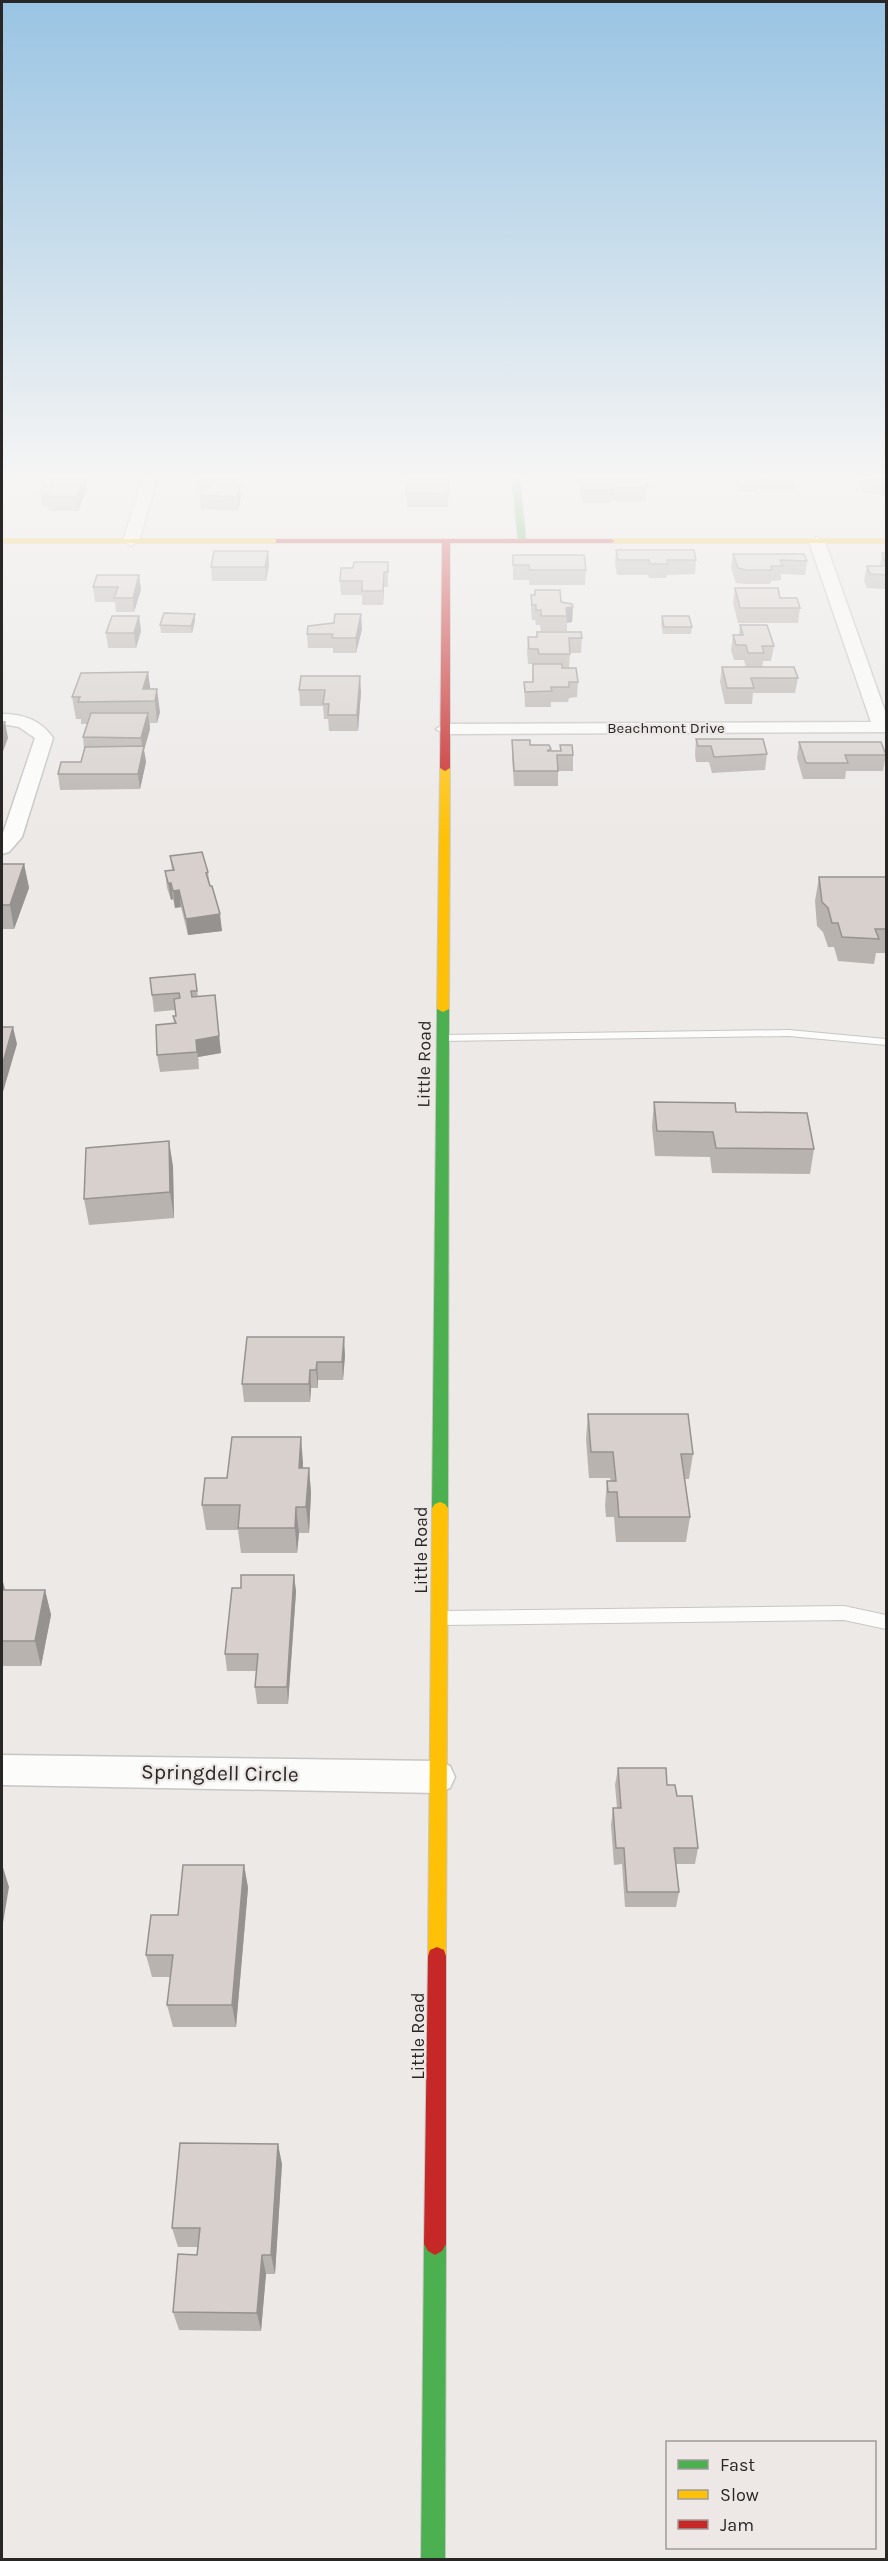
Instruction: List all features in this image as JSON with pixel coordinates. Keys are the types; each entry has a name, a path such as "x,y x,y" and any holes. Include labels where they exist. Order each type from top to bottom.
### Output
{"street":[{"name":"Little Road","path":"433,2559 446,599"},
{"path":"837,599 884,727"},
{"path":"2,719 36,727 44,738 12,837 2,848"},
{"name":"Beachmont Drive","path":"445,729 884,727"},
{"name":"Springdell Circle","path":"2,1770 438,1777"}],"lane":[{"path":"443,1038 789,1033 886,1042"},
{"path":"438,1618 844,1613 886,1622"}],"building":[{"path":"531,599 561,599 561,602 572,604 573,607 566,608 567,616 541,616 541,610 536,610 536,605 532,605"},
{"path":"738,599 797,599 800,608 740,608"},
{"path":"164,613 195,614 191,626 160,625"},
{"path":"335,614 361,614 356,638 332,638 333,634 307,634 308,626 334,623"},
{"path":"112,616 139,616 134,633 106,633"},
{"path":"662,616 689,616 692,627 664,627"},
{"path":"740,625 767,625 774,646 762,646 764,653 748,653 746,645 736,645 733,635 743,635"},
{"path":"537,632 581,632 582,638 569,638 570,654 539,654 538,649 529,649 528,637 537,637"},
{"path":"533,664 562,664 562,668 576,668 578,682 569,682 569,687 551,687 552,691 525,692 524,682 533,682"},
{"path":"722,667 794,667 798,678 751,678 754,688 727,688"},
{"path":"148,672 143,689 157,689 155,701 78,702 80,697 72,697 81,673"},
{"path":"301,676 360,676 357,715 328,715 329,704 323,704 325,690 299,690"},
{"path":"91,713 148,713 141,738 83,737"},
{"path":"696,739 763,739 767,754 714,757 711,746 698,746"},
{"path":"512,740 530,740 530,745 549,745 551,749 547,751 561,751 560,745 572,745 573,755 557,755 558,771 514,771"},
{"path":"799,742 881,742 886,755 845,755 848,763 806,763"},
{"path":"144,746 138,774 58,774 61,762 81,762 85,747"},
{"path":"202,852 208,872 206,873 220,914 186,919 179,890 173,891 165,871 174,870 170,856"},
{"path":"2,864 24,864 10,905 2,905"},
{"path":"819,877 886,877 886,929 875,929 879,939 842,937 838,923 832,923 828,908 822,902"},
{"path":"195,974 197,991 191,991 192,997 215,995 219,1036 196,1040 197,1052 157,1055 156,1025 176,1023 173,1016 176,1016 174,999 180,998 179,993 152,995 150,978"},
{"path":"2,1027 13,1027 2,1066"},
{"path":"654,1102 735,1103 736,1112 807,1113 814,1149 716,1148 713,1132 657,1131"},
{"path":"169,1141 170,1192 84,1199 86,1148"},
{"path":"247,1337 344,1337 342,1362 317,1362 316,1370 310,1370 309,1384 242,1384"},
{"path":"588,1414 688,1414 693,1454 681,1454 690,1517 619,1517 617,1492 608,1492 607,1481 616,1481 613,1452 591,1452"},
{"path":"232,1437 301,1437 299,1468 309,1468 306,1507 296,1507 295,1528 238,1528 240,1505 202,1505 205,1478 227,1478"},
{"path":"241,1575 294,1575 287,1687 255,1687 258,1654 225,1654 232,1588 241,1588"},
{"path":"2,1590 45,1590 35,1641 2,1641"},
{"path":"618,1768 666,1768 667,1785 675,1785 677,1796 692,1796 698,1848 674,1848 679,1892 627,1892 624,1848 616,1848 613,1808 621,1808"},
{"path":"183,1865 244,1865 232,2005 167,2005 173,1955 146,1955 151,1915 178,1915"},
{"path":"180,2143 278,2144 271,2255 262,2255 257,2313 173,2312 178,2254 197,2255 200,2228 172,2228"}],"traffic: fast":[{"path":"440,1508 443,1009"},
{"path":"433,2560 435,2244"}],"traffic: slow":[{"path":"443,1009 445,768"},
{"path":"437,1956 440,1508"}],"traffic: jam":[{"path":"445,768 446,599"},
{"path":"435,2244 437,1956"}]}
